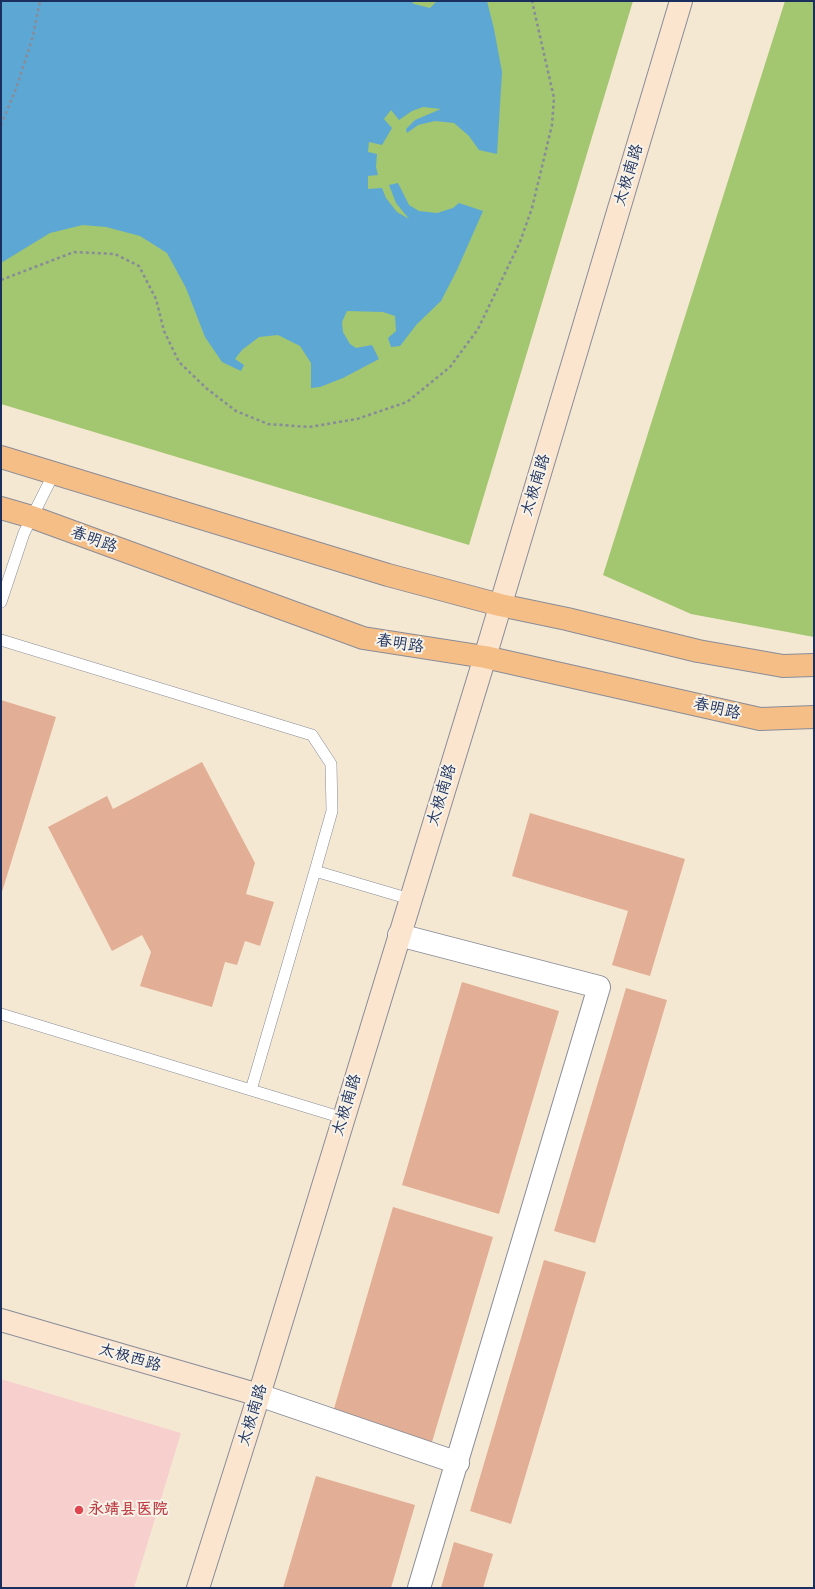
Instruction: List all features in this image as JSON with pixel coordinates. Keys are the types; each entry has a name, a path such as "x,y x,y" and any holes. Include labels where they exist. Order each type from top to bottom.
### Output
{"main road":[{"name":"太极南路","path":"198,1588 259,1395 485,657 680,1"},
{"path":"1,457 388,575 500,605 567,619 698,651 783,666 814,665"},
{"name":"春明路","path":"1,508 32,517 363,638 485,657 760,719 814,717"},
{"name":"太极西路","path":"1,1320 259,1395"}],"street":[{"path":"399,936 599,987 458,1463 419,1588"},
{"path":"259,1395 458,1463"}],"lane":[{"path":"1,602 24,532 54,473"},
{"path":"1,640 312,735 331,764 332,811 251,1090"},
{"path":"315,871 410,899"},
{"path":"1,1014 343,1118"}],"path":[{"path":"1,125 17,86 33,36 40,1"},
{"path":"1,280 74,252 115,254 139,266 156,299 164,331 179,362 206,388 236,411 268,424 309,427 357,419 407,402 450,367 478,329 520,242 532,208 552,125 554,98 532,1"}],"shaded area":[{"name":"永靖县医院","path":"1,1379 181,1433 134,1588 1,1588"}],"green space":[{"path":"1,1 633,1 469,545 1,404"},
{"path":"785,1 814,1 814,637 691,614 603,575"}],"water":[{"path":"1,1 411,1 414,4 430,8 437,1 487,1 502,72 497,154 479,150 469,136 454,123 435,121 418,125 407,133 406,129 415,120 441,109 423,107 412,111 399,120 391,110 384,119 392,128 382,145 369,142 368,152 377,154 376,167 378,175 368,176 368,189 382,188 386,198 397,212 409,219 396,203 389,185 398,183 409,205 419,211 437,213 453,208 459,203 483,211 457,270 441,301 417,324 400,346 391,347 388,338 396,331 395,316 383,312 347,311 342,322 343,332 350,344 356,348 372,345 379,359 343,378 320,387 311,388 311,363 300,346 278,335 259,337 242,350 235,359 244,365 241,371 222,362 205,337 186,288 167,253 140,236 106,227 83,225 50,233 1,263"}],"building":[{"path":"1,700 56,717 1,895"},
{"path":"202,762 255,863 246,894 274,902 260,946 245,941 237,965 225,962 212,1007 140,986 151,952 142,935 112,951 48,827 107,796 113,809"},
{"path":"530,813 685,859 650,976 612,965 628,911 512,876"},
{"path":"462,982 559,1011 499,1214 402,1185"},
{"path":"626,988 667,1000 595,1243 554,1231"},
{"path":"393,1207 493,1237 432,1442 333,1412"},
{"path":"544,1260 586,1272 511,1524 470,1511"},
{"path":"316,1476 415,1505 391,1588 283,1588"},
{"path":"454,1542 493,1554 483,1588 441,1588"}],"place":[{"name":"永靖县医院","path":"79,1510"}]}
